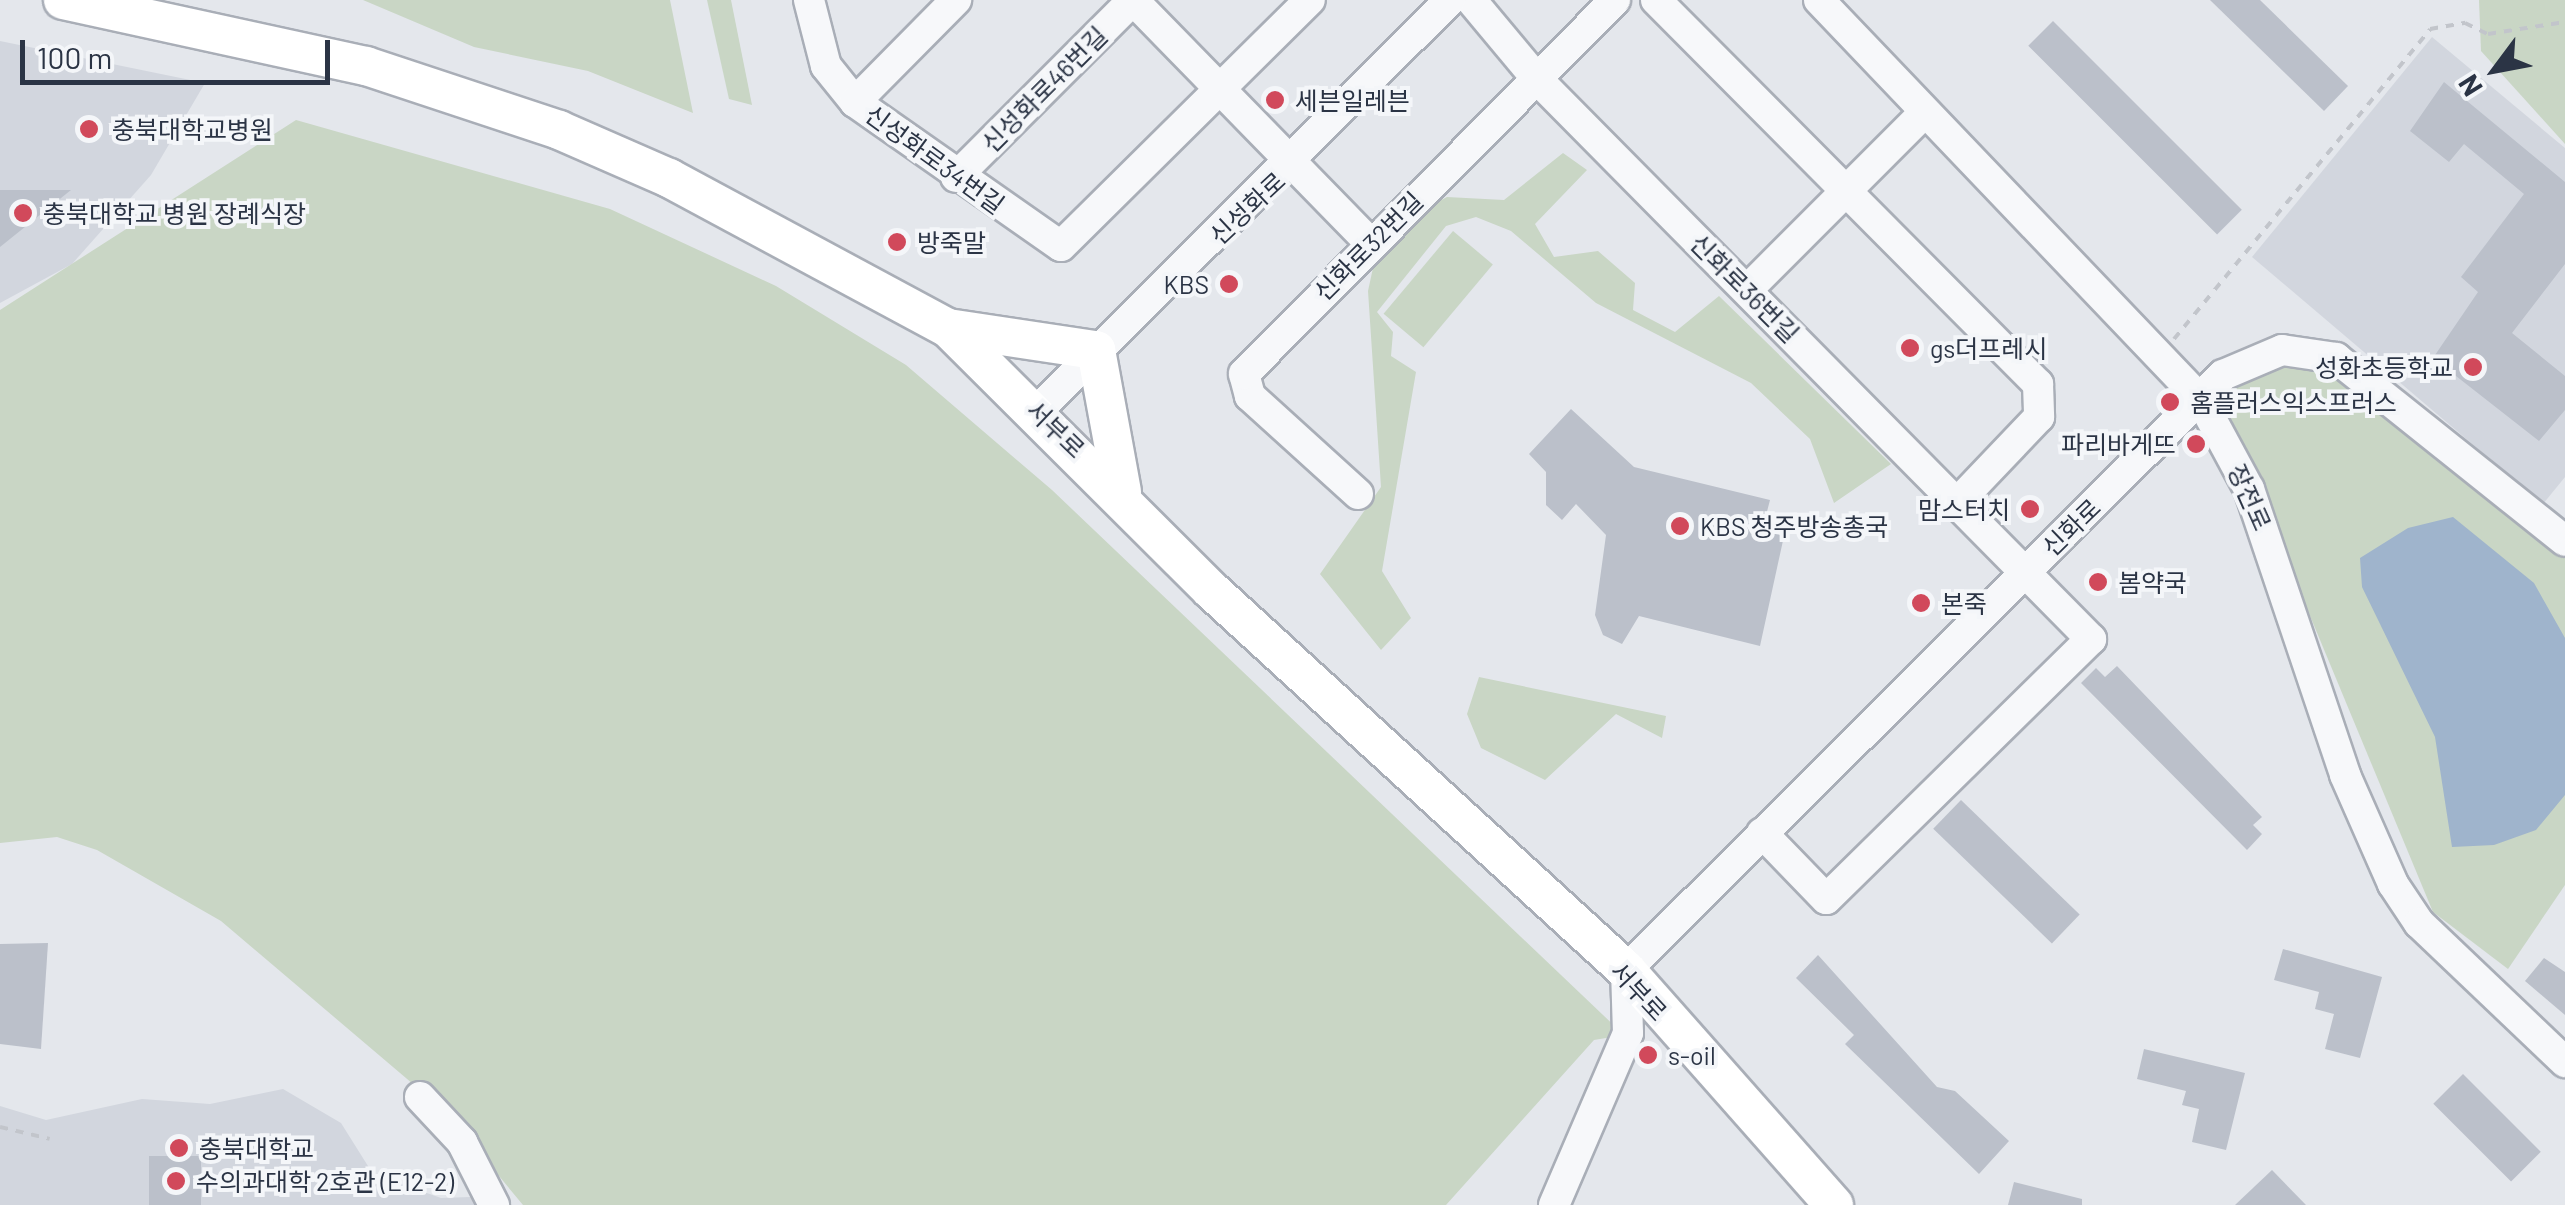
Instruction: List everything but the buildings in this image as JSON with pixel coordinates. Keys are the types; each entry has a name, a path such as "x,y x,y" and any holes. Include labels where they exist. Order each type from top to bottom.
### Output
{"main road":[{"name":"서부로","path":"63,0 366,66 559,130 669,178 948,328 1038,410 1211,590 1626,970 1834,1205"},
{"path":"948,328 1096,350 1122,494"}],"street":[{"name":"신성화로34번길","path":"809,0 826,66 855,102 956,177 1061,246 1221,88"},
{"path":"855,102 956,0"},
{"name":"신성화로46번길","path":"956,177 1133,0 1370,244"},
{"path":"1221,88 1310,0"},
{"name":"신성화로","path":"1038,410 1294,163 1450,0"},
{"name":"신화로36번길","path":"1470,0 1536,78 2091,639 1826,900 1762,833"},
{"name":"신화로32번길","path":"1358,494 1250,396 1244,374 1615,0"},
{"path":"1656,0 2038,384 2040,417 1957,503"},
{"name":"장전로","path":"1818,0 1923,114 2162,352 2201,400 2249,488 2345,775 2393,884 2419,922 2565,1062"},
{"path":"1748,290 1923,114"},
{"name":"신화로","path":"1626,970 2201,400 2261,354 2336,358 2565,541"},
{"path":"1554,1205 1628,1033 1626,970"},
{"path":"420,1097 462,1142 494,1205"}],"path":[{"path":"2162,352 2430,29 2465,23 2488,34 2565,22"},
{"path":"0,1127 50,1139"}],"shaded area":[{"name":"성화초등학교","path":"2432,37 2565,148 2565,477 2543,504 2252,257"},
{"name":"충북대학교병원","path":"0,41 205,83 151,175 72,264 0,303"},
{"name":"충북대학교","path":"283,1089 341,1123 373,1174 441,1198 499,1196 501,1205 0,1205 0,1106 46,1120 142,1099 210,1104"}],"green space":[{"path":"363,0 670,0 693,113 588,71 474,47"},
{"path":"707,0 731,0 752,105 729,99"},
{"path":"2479,0 2565,0 2565,144 2481,51"},
{"path":"296,120 610,209 776,286 906,365 1052,490 1624,1035 1594,1040 1446,1205 523,1205 446,1112 221,921 97,850 57,837 0,843 0,310"},
{"path":"1563,153 1587,170 1535,224 1554,257 1598,251 1635,283 1633,310 1675,332 1719,296 1891,464 1834,503 1810,439 1751,383 1596,303 1511,231 1476,217 1446,226 1377,312 1393,332 1391,356 1416,372 1382,571 1411,618 1381,650 1320,574 1381,487 1368,291 1376,254 1426,208 1447,197 1504,200"},
{"path":"1453,231 1493,264 1423,347 1384,314"},
{"path":"2272,366 2339,374 2565,553 2565,885 2508,969 2433,912 2217,392"},
{"path":"1479,677 1666,716 1662,738 1616,714 1545,780 1481,748 1467,714"}],"water":[{"path":"2453,517 2534,583 2565,638 2565,795 2536,830 2494,845 2452,847 2435,737 2362,587 2360,558 2408,528"}],"place":[{"name":"세븐일레븐","path":"1275,100"},
{"name":"충북대학교병원","path":"89,129"},
{"name":"충북대학교 병원 장례식장","path":"23,213"},
{"name":"방죽말","path":"897,242"},
{"name":"KBS","path":"1229,284"},
{"name":"gs더프레시","path":"1910,348"},
{"name":"성화초등학교","path":"2473,367"},
{"name":"홈플러스익스프러스","path":"2170,402"},
{"name":"파리바게뜨","path":"2196,444"},
{"name":"맘스터치","path":"2030,509"},
{"name":"KBS 청주방송총국","path":"1680,526"},
{"name":"봄약국","path":"2098,582"},
{"name":"본죽","path":"1921,603"},
{"name":"s-oil","path":"1648,1055"},
{"name":"충북대학교","path":"179,1148"},
{"name":"수의과대학 2호관 (E12-2)","path":"176,1181"}]}
